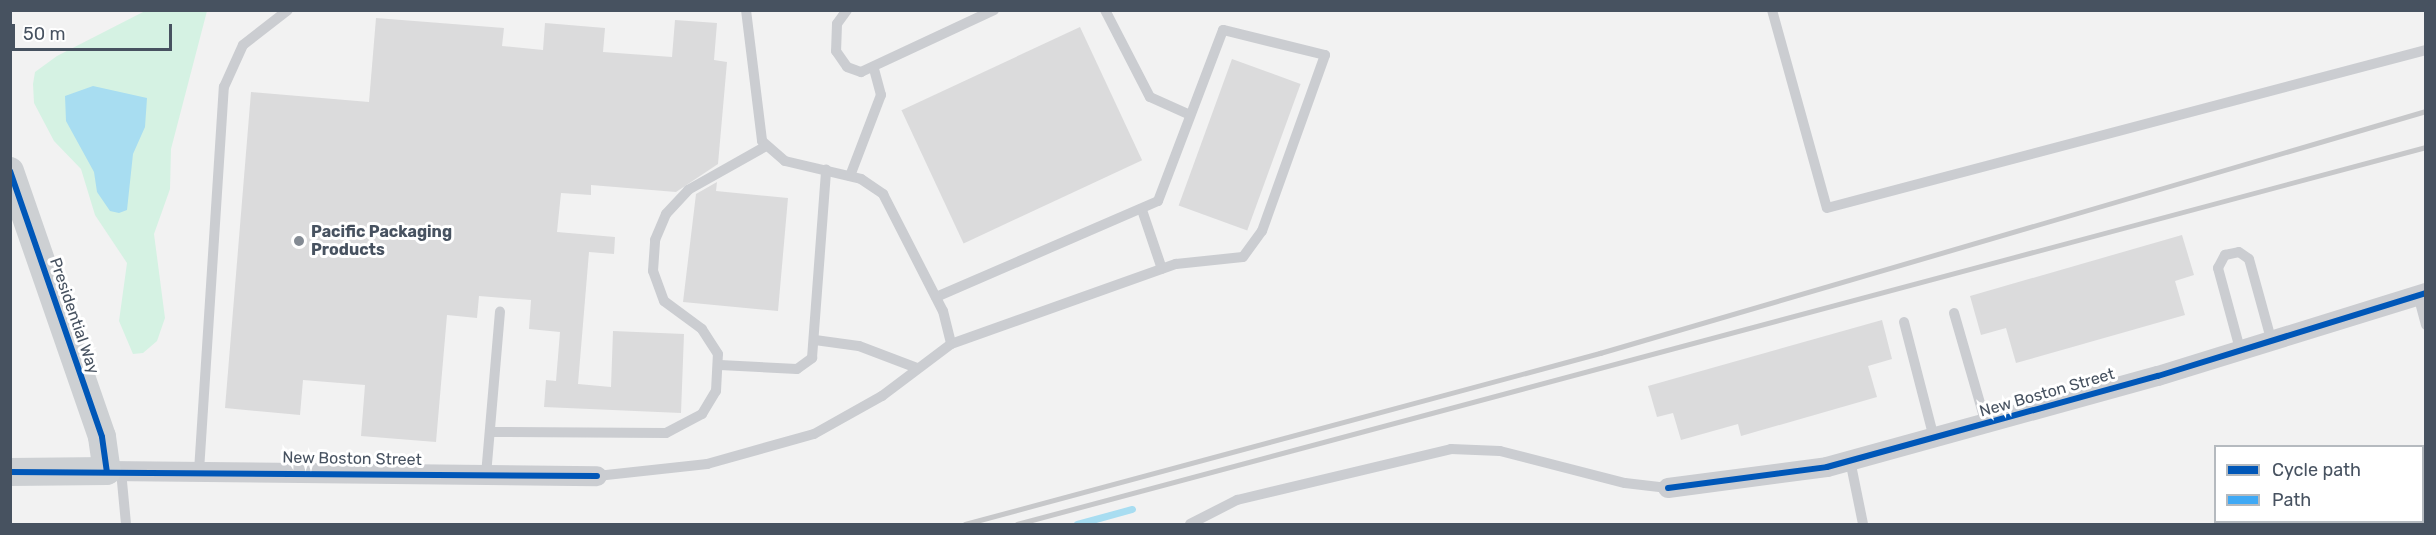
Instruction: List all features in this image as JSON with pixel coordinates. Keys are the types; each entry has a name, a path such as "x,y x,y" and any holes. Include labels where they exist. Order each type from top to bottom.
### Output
{"street":[{"name":"Presidential Way","path":"10,171 114,471"},
{"name":"New Boston Street","path":"1668,488 1771,478 1850,460 1986,424 2422,294"},
{"name":"New Boston Street","path":"114,471 597,476"},
{"path":"10,472 114,471"}],"lane":[{"path":"199,471 224,87 243,45 288,10"},
{"path":"746,10 757,129 766,146 785,161 850,176 883,194 936,297 951,344"},
{"path":"848,10 836,29 837,55 851,70 874,69 994,10"},
{"path":"1105,10 1150,97 1190,116"},
{"path":"1772,10 1827,208 2426,50"},
{"path":"597,476 689,467 782,445 865,408 951,344 1162,269 1198,260 1233,262 1257,242 1325,55 1227,28 1216,39 1164,193 1142,210 936,297"},
{"path":"850,176 881,94 874,69"},
{"path":"490,432 678,430 712,401 720,365 702,329 664,301 653,272 655,240 666,214 688,189 766,146"},
{"path":"720,365 801,368 812,358 826,170"},
{"path":"1142,210 1162,269"},
{"path":"2240,349 2218,268 2225,255 2239,252 2249,259 2271,339"},
{"path":"2422,294 2426,325"},
{"path":"486,475 500,312"},
{"path":"1954,313 1986,424"},
{"path":"1904,322 1934,438"},
{"path":"815,340 859,346 917,368"},
{"path":"1190,525 1248,497 1451,449 1500,451 1625,483 1668,488"},
{"path":"1850,460 1863,525"},
{"path":"114,471 126,525"}],"green space":[{"path":"145,11 207,11 171,149 170,189 154,234 165,318 157,341 143,353 133,354 119,321 127,263 95,215 81,169 54,141 34,103 33,84 35,72 57,56"}],"water":[{"path":"93,86 147,98 145,127 133,154 127,210 119,213 110,211 97,192 94,172 66,121 65,96"}],"building":[{"path":"376,18 504,28 502,46 543,50 545,23 605,28 603,52 672,57 675,20 717,23 714,60 727,62 718,164 676,192 591,185 591,195 561,193 557,232 615,237 614,254 589,252 578,384 611,387 613,331 684,334 681,413 544,407 546,380 556,381 560,332 529,329 531,300 479,296 477,318 447,315 436,442 361,436 365,385 303,380 300,415 225,408 251,92 369,102"},
{"path":"1080,27 1142,160 964,243 901,110"},
{"path":"1232,59 1301,84 1247,231 1179,206"},
{"path":"717,182 716,191 788,198 778,311 683,302 696,194"},
{"path":"2182,235 2194,275 2175,281 2185,315 2016,363 2006,328 1981,335 1970,296"},
{"path":"1882,320 1892,359 1868,366 1877,397 1741,436 1738,424 1681,440 1673,413 1657,417 1648,386"}],"waterway":[{"path":"1077,524 1132,509"}],"railway":[{"path":"965,524 1600,353 2426,111"},
{"path":"1017,524 2426,147"}],"marked path":[{"path":"1437,10 1483,10"}],"cycle path":[{"path":"10,171 102,437 107,471"},
{"path":"1668,488 1827,467 2158,376 2426,293"},
{"path":"10,472 597,476"}],"place":[{"name":"Pacific Packaging Products","path":"299,241"}]}
